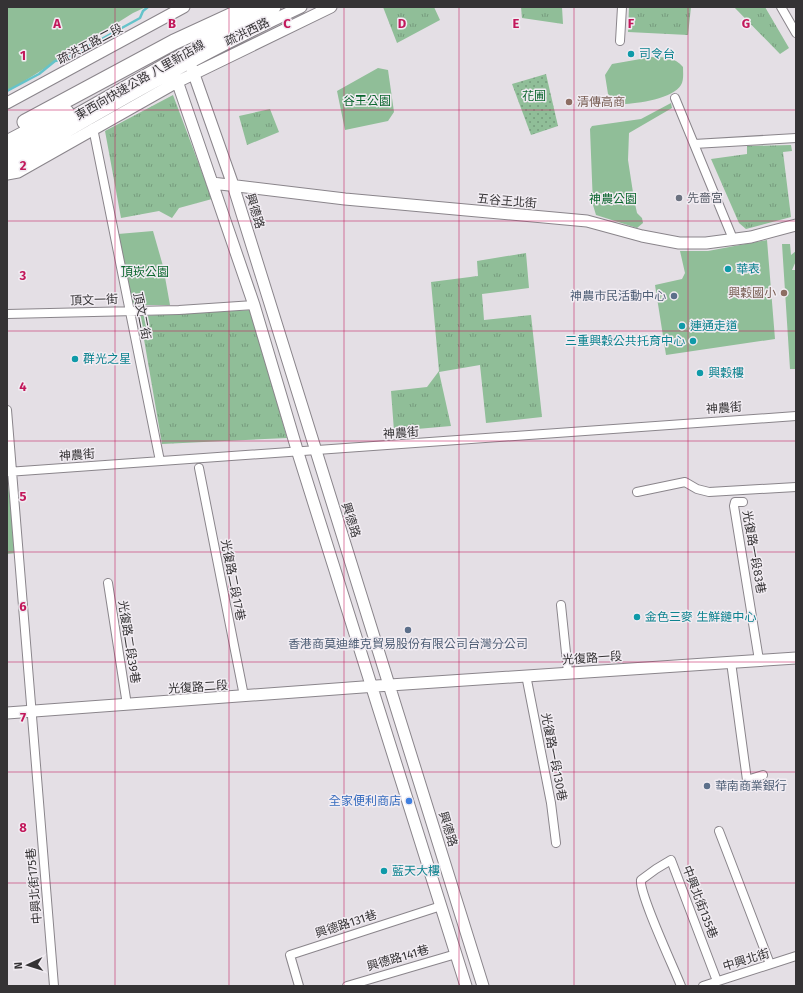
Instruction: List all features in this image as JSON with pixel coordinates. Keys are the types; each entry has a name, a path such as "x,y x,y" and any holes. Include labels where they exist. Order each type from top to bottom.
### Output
{"highway":[{"path":"7,132 97,82 174,42 250,7"},
{"name":"東西向快速公路 八里新店線","path":"7,143 256,7"},
{"name":"東西向快速公路 八里新店線","path":"7,155 100,105 204,43 273,7"},
{"path":"7,158 40,138"}],"street":[{"name":"疏洪五路二段","path":"7,103 184,7"},
{"name":"疏洪西路","path":"7,174 18,172 176,77 302,7"},
{"name":"疏洪西路","path":"192,68 331,7"},
{"path":"620,41 622,7"},
{"path":"781,7 796,33"},
{"name":"興德路","path":"192,68 233,185 483,986"},
{"name":"疏洪西路","path":"7,170 13,163 65,132 176,77"},
{"path":"176,77 254,305 298,453 466,986"},
{"path":"675,98 733,239"},
{"name":"頂文二街","path":"93,128 160,462"},
{"path":"694,144 796,138"},
{"name":"五谷王北街","path":"212,183 345,200 587,221 642,236 679,243 706,243 758,236 778,229 796,226"},
{"name":"頂文一街","path":"7,314 179,310 254,305"},
{"name":"中興北街175巷","path":"7,410 9,472 54,986"},
{"name":"神農街","path":"9,472 316,452 796,416"},
{"name":"光復路二段17巷","path":"199,468 244,696"},
{"path":"638,492 685,482 697,489 709,492 796,487"},
{"name":"光復路一段83巷","path":"743,502 735,502 734,506 759,660"},
{"name":"光復路二段39巷","path":"108,583 127,705"},
{"path":"561,604 568,672"},
{"name":"光復路一段","path":"390,685 796,658"},
{"path":"731,662 747,780 762,775"},
{"name":"光復路一段130巷","path":"526,675 551,803 556,843"},
{"name":"光復路二段","path":"7,713 390,685"},
{"path":"719,831 770,964"},
{"name":"中興北街135巷","path":"681,986 645,901 640,884 641,880 645,876 671,860 717,981"},
{"name":"興德路131巷","path":"299,986 290,955 441,906"},
{"name":"興德路141巷","path":"347,986 456,954"},
{"name":"中興北街","path":"703,986 796,956"}],"green space":[{"path":"7,7 146,7 133,13 7,92"},
{"path":"383,7 434,7 440,20 397,43"},
{"path":"521,7 562,7 563,24 522,18"},
{"path":"629,7 691,7 688,35 628,32"},
{"path":"734,7 765,7 789,48 780,54"},
{"path":"652,57 673,59 683,67 683,81 677,90 663,97 629,104 619,103 608,94 605,75 612,64"},
{"name":"谷王公園","path":"378,68 388,70 394,112 388,121 345,130 337,91"},
{"name":"花圃","path":"546,74 558,126 531,135 512,84"},
{"path":"173,95 212,199 179,208 172,218 159,211 121,218 105,131"},
{"name":"神農公園","path":"671,103 672,108 629,133 628,160 634,199 637,213 642,218 643,223 637,228 596,215 593,205 590,129 592,126 641,119"},
{"path":"270,109 279,132 247,145 239,116"},
{"path":"791,145 792,151 783,152 791,217 746,229 739,223 711,159 747,154 747,146"},
{"name":"頂崁公園","path":"153,231 163,266 170,305 132,305 118,234"},
{"path":"767,240 775,339 666,355 655,285 682,279 685,273 680,251 708,251"},
{"path":"782,244 790,244 791,255 796,251 796,261 792,270 796,270 796,369 790,369"},
{"path":"526,253 529,288 482,294 484,320 531,315 542,417 486,423 480,365 439,372 451,426 394,431 391,391 427,387 439,371 431,282 478,276 477,261"},
{"path":"251,310 287,438 162,444 140,316"},
{"path":"7,476 16,553 7,554"}],"waterway":[{"path":"7,91 39,74 55,61 65,59 140,18 143,11 148,7"}],"place":[{"name":"司令台","path":"631,54"},
{"name":"清傳高商","path":"569,102"},
{"name":"先嗇宮","path":"679,198"},
{"name":"華表","path":"728,269"},
{"name":"興穀國小","path":"784,293"},
{"name":"神農市民活動中心","path":"674,296"},
{"name":"連通走道","path":"682,326"},
{"name":"三重興穀公共托育中心","path":"693,341"},
{"name":"群光之星","path":"75,359"},
{"name":"興穀樓","path":"700,373"},
{"name":"金色三麥 生鮮鏈中心","path":"637,617"},
{"name":"香港商莫迪維克貿易股份有限公司台灣分公司","path":"408,630"},
{"name":"華南商業銀行","path":"707,786"},
{"name":"全家便利商店","path":"409,801"},
{"name":"藍天大樓","path":"384,871"}]}
